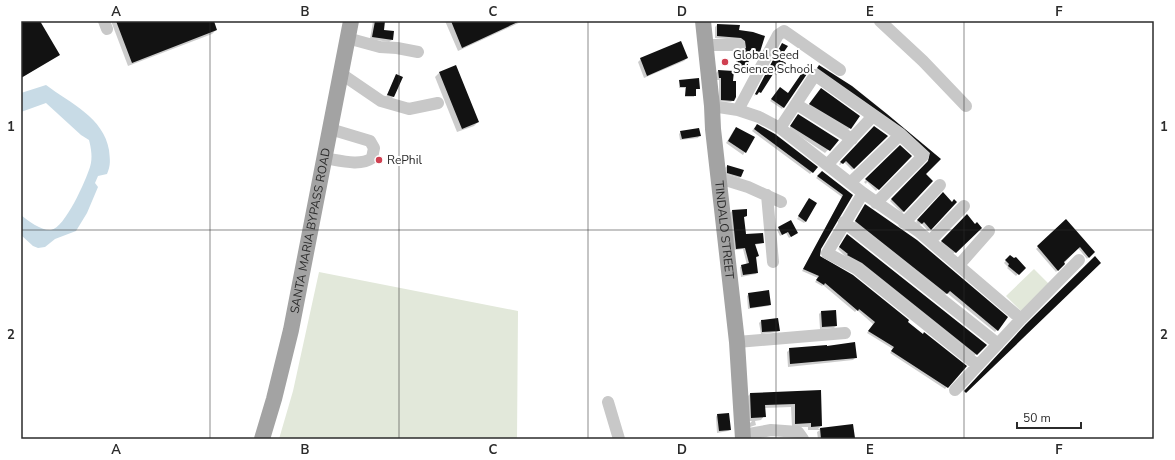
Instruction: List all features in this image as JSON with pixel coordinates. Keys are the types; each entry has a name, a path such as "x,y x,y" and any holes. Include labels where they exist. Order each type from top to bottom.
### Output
{"main road":[{"name":"SANTA MARIA BYPASS ROAD","path":"262,439 274,399 291,330 323,158 351,21"},
{"name":"TINDALO STREET","path":"703,21 736,342 743,437"}],"street":[{"path":"880,21 923,61 966,106"},
{"path":"738,110 778,34 784,31 840,70"},
{"path":"347,38 380,47 398,48 418,52"},
{"path":"705,45 738,44"},
{"path":"340,73 381,101 409,109 438,103"},
{"path":"780,128 815,75 900,135 923,156 876,203"},
{"path":"796,104 852,139"},
{"path":"712,106 738,110 759,117 780,128 876,203 930,241 1021,319"},
{"path":"826,165 873,116"},
{"path":"323,158 359,163 367,162 372,158 374,148 370,141 330,129"},
{"path":"850,183 900,135"},
{"path":"719,178 748,187 781,202"},
{"path":"904,223 940,185"},
{"path":"863,193 844,222 827,253 857,269 977,365"},
{"path":"767,195 773,262"},
{"path":"930,241 964,206"},
{"path":"844,222 998,344"},
{"path":"959,265 989,231"},
{"path":"955,390 977,365 1079,260"},
{"path":"736,342 845,333"},
{"path":"608,402 620,439"},
{"path":"743,437 771,430 798,432 802,435 803,439"}],"shaded area":[{"path":"1034,269 1049,284 1021,311 1006,296"},
{"path":"319,272 518,311 517,439 279,439 293,391"}],"water":[{"path":"46,85 85,112 93,120 106,139 110,162 107,174 98,176 95,183 98,187 87,213 76,231 55,239 45,247 38,248 33,246 21,235 21,215 31,223 47,230 57,227 68,213 80,192 88,173 91,160 89,140 81,135 46,103 21,112 21,93"}],"building":[{"path":"21,21 40,21 60,55 21,78"},
{"path":"116,21 214,21 217,30 132,63"},
{"path":"375,21 385,21 384,30 394,31 393,40 372,37"},
{"path":"451,21 520,21 462,48"},
{"path":"717,24 740,25 739,30 765,36 760,52 750,50 748,67 737,66 739,52 746,48 745,41 741,38 717,36"},
{"path":"681,41 688,58 647,76 640,58"},
{"path":"782,43 788,46 779,59 786,63 779,74 775,71 761,93 759,92 757,95 755,94"},
{"path":"808,64 813,68 809,71 784,108 771,99 780,87 788,93"},
{"path":"456,65 479,122 462,129 439,72"},
{"path":"819,65 852,86 941,159 926,174 933,181 904,212 891,199 928,161 930,153 904,129 817,68"},
{"path":"718,70 734,71 733,81 736,81 736,97 734,101 721,100 721,78 719,78"},
{"path":"396,74 403,77 394,97 387,95"},
{"path":"699,78 700,89 696,89 696,96 685,96 686,87 680,87 679,80"},
{"path":"821,88 860,116 851,129 809,104"},
{"path":"798,114 839,140 830,151 790,126"},
{"path":"757,124 775,134 818,167 813,173 754,129"},
{"path":"874,126 888,136 854,169 846,161 843,164 840,162"},
{"path":"736,127 755,137 746,153 728,141"},
{"path":"699,128 701,136 682,139 680,131"},
{"path":"900,145 912,156 879,190 865,179"},
{"path":"727,165 744,170 741,177 727,173"},
{"path":"822,171 853,195 821,249 820,256 853,275 909,320 908,322 923,334 924,332 967,366 948,388 891,351 894,347 868,331 875,322 859,309 858,311 825,283 824,285 816,280 819,276 803,269 843,195 817,176"},
{"path":"943,192 952,202 954,199 957,202 931,230 924,222 922,224 917,220"},
{"path":"809,198 817,203 806,222 798,216"},
{"path":"865,204 917,240 1008,317 998,331 950,291 947,294 855,221"},
{"path":"747,209 747,216 744,217 746,234 763,233 764,243 755,244 759,256 756,257 758,273 743,275 741,265 749,263 745,248 736,249 732,210"},
{"path":"967,214 975,224 977,222 982,228 956,253 941,241"},
{"path":"1066,219 1095,252 1089,258 1080,247 1064,262 1065,264 1058,271 1037,246"},
{"path":"791,220 798,233 791,237 788,232 782,235 778,227"},
{"path":"847,234 987,345 977,355 862,263 847,255 848,254 839,247"},
{"path":"1010,255 1014,258 1016,257 1026,268 1019,275 1008,266 1009,264 1005,260"},
{"path":"1095,256 1101,263 966,393 964,391 1026,324"},
{"path":"769,290 771,305 750,308 748,293"},
{"path":"836,310 837,326 822,327 821,311"},
{"path":"778,318 780,331 762,332 761,320"},
{"path":"855,342 857,358 790,364 789,348 827,346"},
{"path":"821,390 822,426 811,427 811,423 795,424 795,404 765,405 766,417 751,418 750,393"},
{"path":"729,413 731,430 719,431 717,414"},
{"path":"853,424 855,438 821,439 820,428"}],"place":[{"name":"Global Seed Science School","path":"725,62"},
{"name":"RePhil","path":"379,160"}]}
